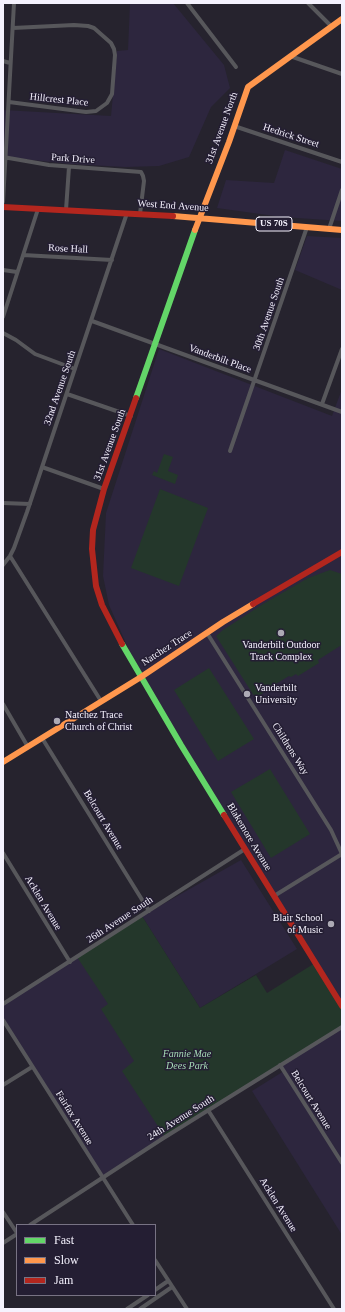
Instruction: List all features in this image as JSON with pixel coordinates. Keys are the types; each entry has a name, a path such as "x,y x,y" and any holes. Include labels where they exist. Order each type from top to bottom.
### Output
{"main road":[{"name":"31st Avenue North","path":"199,217 248,87 342,18"},
{"name":"West End Avenue","path":"3,207 199,217 342,230"},
{"name":"31st Avenue South","path":"141,677 113,629 102,605 96,586 92,549 93,530 104,489 156,344 199,217"},
{"name":"Natchez Trace","path":"3,762 141,677 223,622 342,552"},
{"name":"Blakemore Avenue","path":"141,677 342,1006"}],"street":[{"path":"3,202 4,157 9,102 14,3"},
{"path":"187,3 236,67"},
{"path":"308,3 331,26"},
{"name":"Hillcrest Place","path":"9,102 86,112 96,111 107,103 112,94 115,55 114,49 110,43 94,28 88,26 74,25 13,28"},
{"path":"290,56 342,74"},
{"path":"3,61 10,63"},
{"name":"Hedrick Street","path":"234,126 342,162"},
{"name":"Park Drive","path":"4,157 43,165 135,171 142,173 144,181 140,214"},
{"path":"66,210 68,167"},
{"path":"329,229 342,190"},
{"path":"3,317 38,208"},
{"name":"32nd Avenue South","path":"3,565 14,548 30,504 127,213"},
{"name":"30th Avenue South","path":"230,451 308,227"},
{"name":"Rose Hall","path":"23,255 112,260"},
{"path":"3,270 17,272"},
{"name":"Vanderbilt Place","path":"92,321 342,412"},
{"path":"3,333 36,354 75,369"},
{"path":"322,404 342,348"},
{"path":"67,394 130,416"},
{"path":"42,467 104,489"},
{"path":"3,503 30,504"},
{"path":"10,556 101,701"},
{"name":"Childrens Way","path":"208,633 331,830 342,854"},
{"path":"3,704 28,747"},
{"name":"Belcourt Avenue","path":"42,738 149,911"},
{"name":"26th Avenue South","path":"3,1004 245,849"},
{"name":"Acklen Avenue","path":"3,853 70,962"},
{"path":"274,896 342,854"},
{"name":"Fairfax Avenue","path":"3,1020 132,1224"},
{"name":"24th Avenue South","path":"32,1224 208,1110 342,1027"},
{"name":"Belcourt Avenue","path":"280,1065 342,1163"},
{"path":"3,1085 32,1067"},
{"name":"Acklen Avenue","path":"208,1110 334,1309"},
{"path":"3,1212 16,1232"},
{"path":"3,1243 16,1235"},
{"path":"156,1262 187,1309"},
{"path":"156,1289 168,1281"},
{"path":"140,1309 172,1287"},
{"path":"127,1309 146,1296"}],"shaded area":[{"path":"130,3 173,3 224,65 230,88 211,107 189,157 159,166 125,167 71,164 3,157 3,110 111,116 117,51 128,50"},
{"path":"285,150 342,169 342,221 282,217 217,208 226,180 274,183"},
{"path":"307,236 342,238 342,290 295,270"},
{"name":"Vanderbilt University","path":"159,349 332,416 342,389 342,1006 141,677 109,605 103,576 106,513"},
{"path":"241,860 297,949 200,1008 142,916"},
{"path":"90,949 199,1116 103,1178 3,1020 3,1004"},
{"path":"342,1027 342,1235 252,1091 284,1071 280,1065"}],"green space":[{"path":"164,454 173,457 168,471 178,475 175,484 152,475 154,471 157,473"},
{"path":"160,489 208,508 179,586 131,568"},
{"name":"Vanderbilt Outdoor Track Complex","path":"330,570 342,574 342,647 340,646 318,660 319,663 298,676 296,674 291,677 289,676 269,688 256,699 216,636 263,604 308,578"},
{"path":"209,668 254,739 218,761 174,690"},
{"path":"270,769 310,834 271,858 231,792"},
{"name":"Fannie Mae Dees Park","path":"142,916 200,1008 256,975 267,993 315,963 342,1006 342,1027 165,1137 122,1071 134,1061 101,1009 108,1004 77,957"}],"traffic: fast":[{"path":"136,398 195,230"},
{"path":"122,644 224,815"}],"traffic: slow":[{"path":"195,230 229,142 248,87 342,19"},
{"path":"173,216 342,230"},
{"path":"3,762 141,677 223,622 253,604"}],"traffic: jam":[{"path":"3,207 173,216"},
{"path":"122,644 102,605 96,586 92,549 93,530 104,489 136,398"},
{"path":"253,604 342,552"},
{"path":"224,815 342,1006"}],"place":[{"name":"Vanderbilt Outdoor Track Complex","path":"281,633"},
{"name":"Vanderbilt University","path":"247,694"},
{"name":"Natchez Trace Church of Christ","path":"57,721"},
{"name":"Blair School of Music","path":"331,924"}]}
